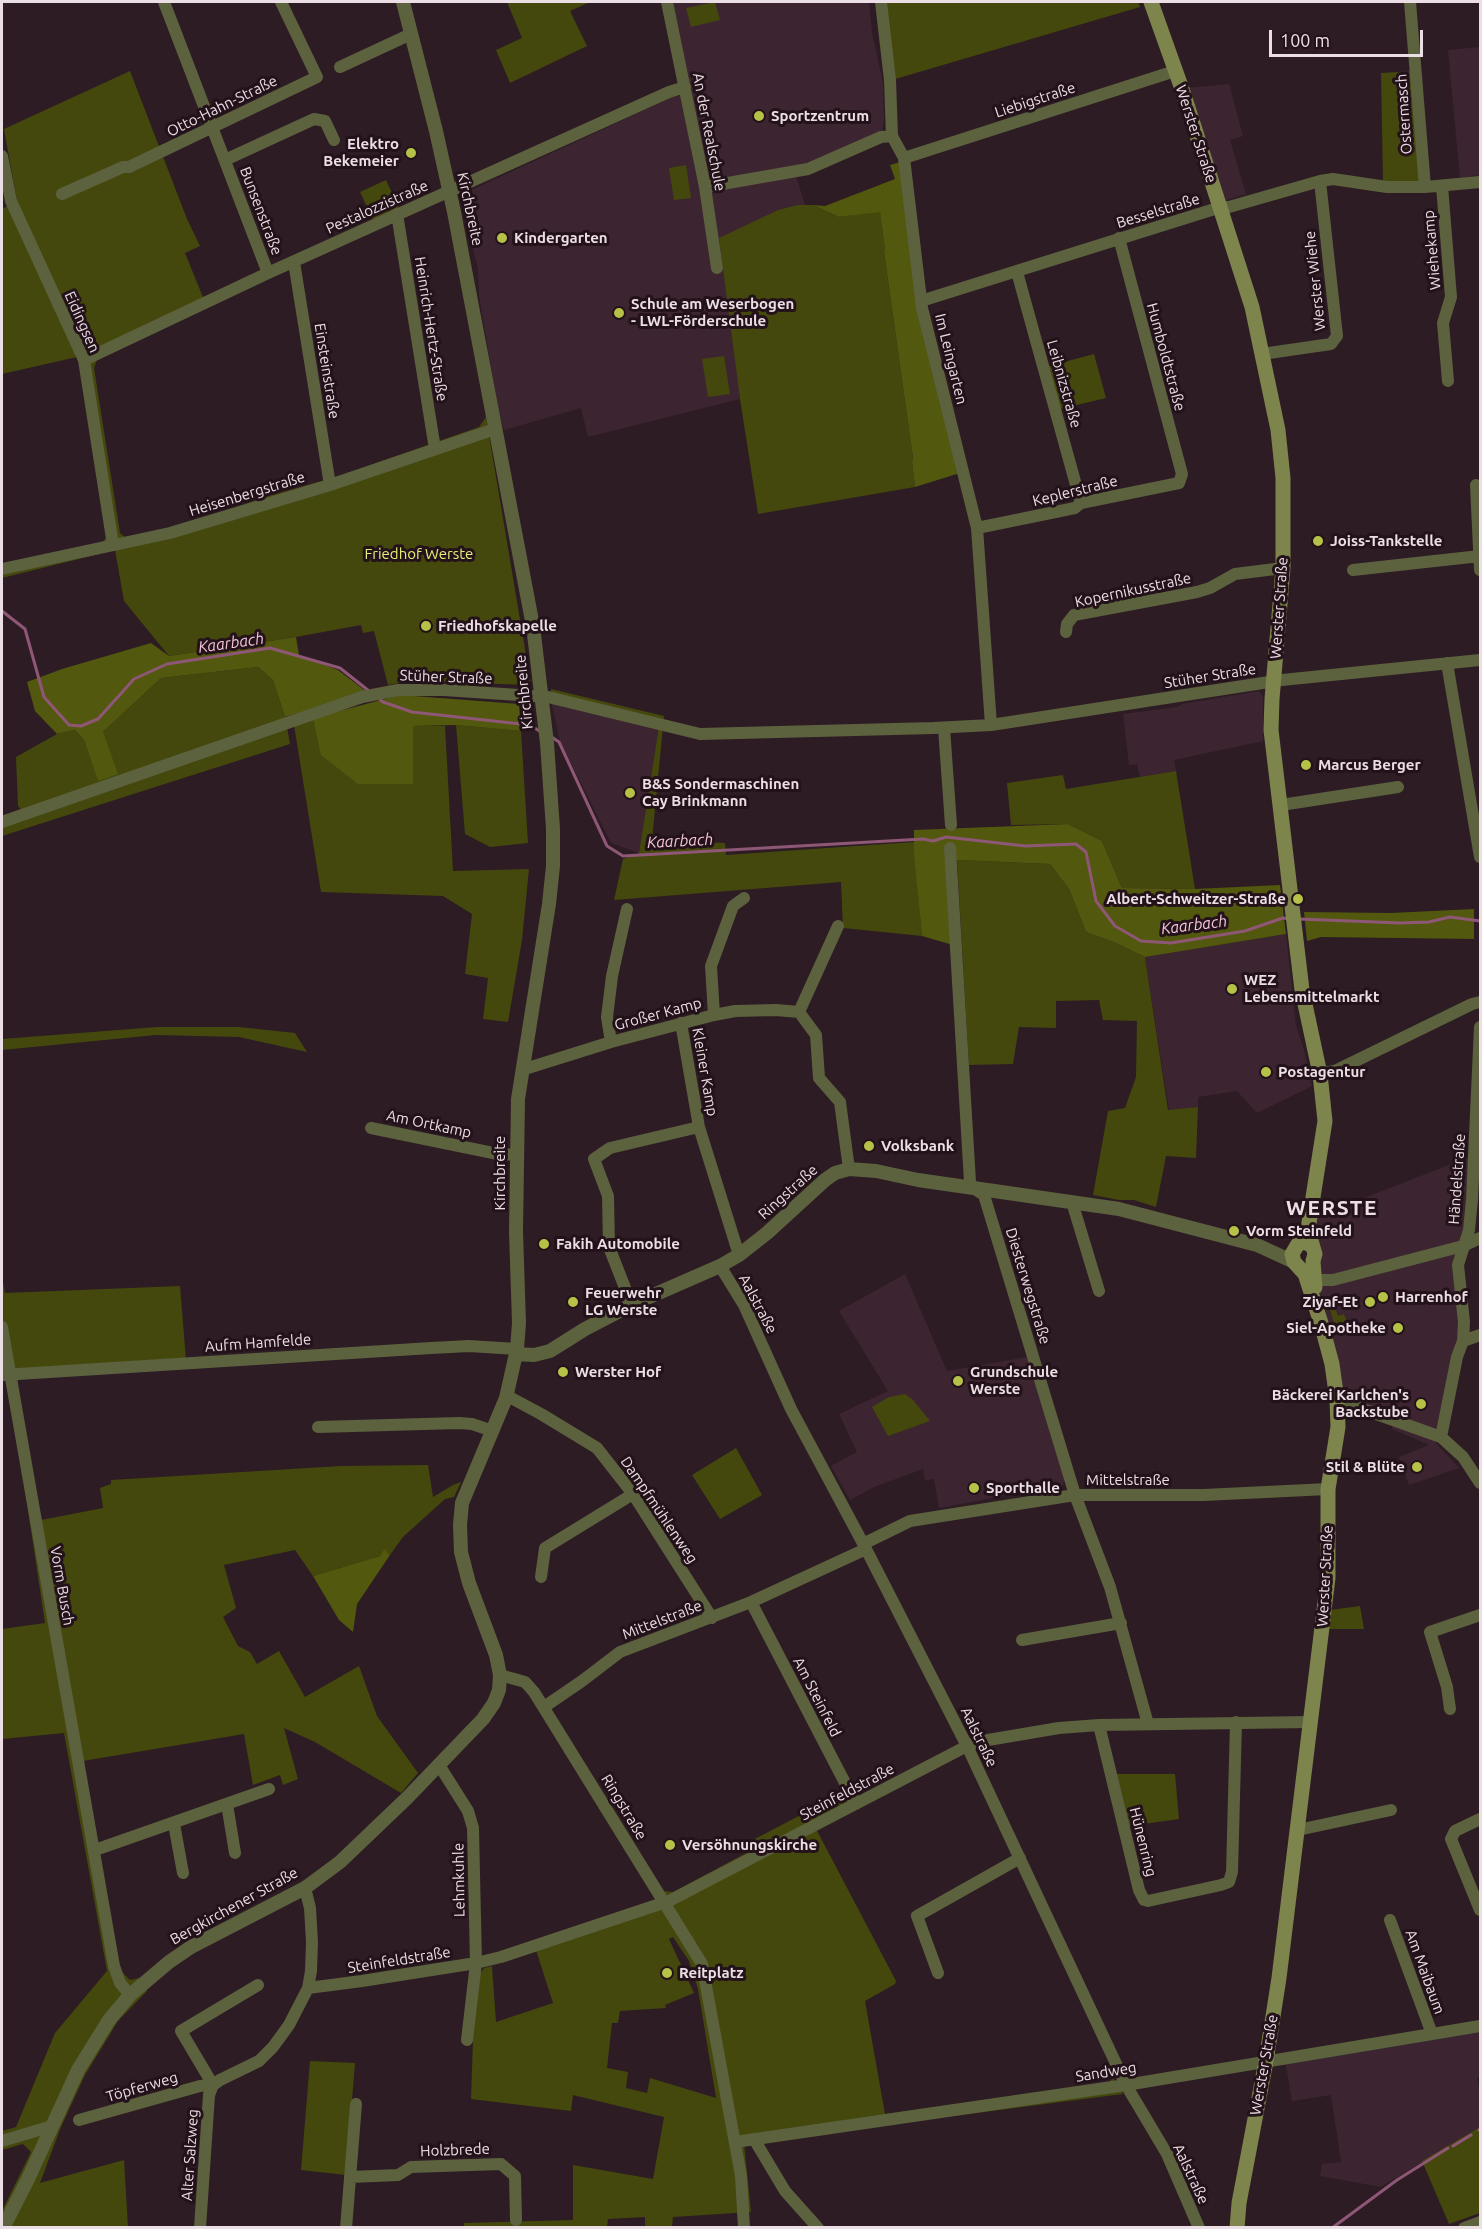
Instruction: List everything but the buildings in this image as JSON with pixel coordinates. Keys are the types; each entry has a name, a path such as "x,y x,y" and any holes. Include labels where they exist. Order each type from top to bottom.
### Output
{"main road":[{"name":"Werster Straße","path":"1151,2 1221,207 1252,308 1276,419 1283,478 1283,568 1271,730 1304,1003 1320,1074 1325,1121 1303,1250 1305,1274 1332,1364 1338,1400 1338,1427 1328,1489 1328,1578 1298,1830 1266,2061 1239,2203 1237,2228"},
{"name":"Werster Straße","path":"1303,1250 1314,1280 1321,1323"}],"street":[{"name":"Bunsenstraße","path":"164,2 268,273"},
{"name":"Otto-Hahn-Straße","path":"62,194 123,167 129,167 317,77 281,2"},
{"name":"Kirchbreite","path":"403,2 449,192 533,626 547,743 553,829 552,866 543,944 522,1068 517,1120 516,1232 519,1323 517,1352"},
{"name":"An der Realschule","path":"667,2 705,188 717,268"},
{"name":"Im Leingarten","path":"881,2 890,80 892,136 904,158 921,301 977,528 992,725"},
{"name":"Ostermasch","path":"1410,2 1425,187"},
{"path":"340,67 411,34"},
{"name":"Liebigstraße","path":"904,158 1175,71"},
{"name":"Pestalozzistraße","path":"84,360 397,214 669,92 685,87"},
{"name":"Bunsenstraße","path":"225,160 314,119 325,121 334,140"},
{"path":"705,188 807,169 881,137 892,136"},
{"name":"Eidingsen","path":"2,156 11,201 84,360 113,545"},
{"name":"Besselstraße","path":"921,301 1221,207 1229,207 1320,181 1333,179 1387,187 1425,187 1480,182"},
{"name":"Werster Wiehe","path":"1262,354 1331,344 1337,336 1320,181"},
{"name":"Wiehekamp","path":"1442,186 1451,297 1443,323 1448,381"},
{"name":"Heinrich-Hertz-Straße","path":"397,214 435,449"},
{"name":"Humboldtstraße","path":"1119,238 1182,474 1179,483"},
{"name":"Einsteinstraße","path":"294,262 330,485"},
{"name":"Leibnizstraße","path":"1017,272 1082,503"},
{"name":"Heisenbergstraße","path":"2,569 170,533 330,485 495,429"},
{"name":"Keplerstraße","path":"977,528 1179,483"},
{"path":"1476,485 1480,570"},
{"path":"1353,570 1480,555"},
{"name":"Kopernikusstraße","path":"1066,632 1067,624 1074,615 1197,592 1210,588 1235,574 1283,568"},
{"name":"Stüher Straße","path":"2,822 362,697 398,690 444,690 541,696 700,734 944,728 992,725 1273,681 1480,660"},
{"path":"1447,663 1480,857"},
{"path":"944,728 951,825"},
{"path":"1281,805 1398,787"},
{"name":"Diesterwegstraße","path":"950,848 970,1182 973,1188 984,1195 1075,1495 1108,1581 1148,1724"},
{"name":"Großer Kamp","path":"714,1015 711,966 733,906 744,898"},
{"name":"Großer Kamp","path":"611,1042 607,1017 612,976 627,909"},
{"path":"838,926 799,1012 816,1035 819,1078 840,1102 849,1169 876,1171 918,1180 1119,1209 1257,1245 1288,1246 1303,1250"},
{"path":"1320,1074 1336,1070 1480,1002"},
{"name":"Großer Kamp","path":"522,1068 714,1015 735,1011 799,1012"},
{"name":"Kleiner Kamp","path":"681,1023 699,1127 739,1255"},
{"name":"Händelstraße","path":"1441,1437 1457,1357 1463,1341 1464,1322 1458,1265 1469,1230 1473,1200 1480,1027"},
{"name":"Kleiner Kamp","path":"633,1304 609,1247 608,1196 594,1160 610,1148 699,1127"},
{"name":"Am Ortkamp","path":"371,1128 498,1154 517,1155"},
{"name":"Ringstraße","path":"517,1352 534,1355 550,1351 585,1329 633,1304 720,1266 768,1233 825,1180 835,1173 849,1169"},
{"path":"1072,1202 1099,1291"},
{"path":"1314,1280 1333,1280 1463,1246 1480,1238"},
{"name":"Aalstraße","path":"720,1266 744,1305 791,1409 865,1546 967,1746 1126,2085 1167,2154 1199,2228"},
{"name":"Vorm Busch","path":"2,1327 6,1374 95,1850 116,1975 130,1995"},
{"path":"1463,1341 1480,1335"},
{"name":"Aufm Hamfelde","path":"6,1374 431,1348 469,1347 517,1352"},
{"path":"500,1675 496,1655 469,1583 461,1543 462,1503 506,1398 517,1352"},
{"name":"Dampfmühlenweg","path":"506,1398 513,1399 541,1414 597,1448 633,1494 712,1618"},
{"path":"1338,1400 1441,1437 1475,1465 1480,1483"},
{"path":"318,1427 459,1423 472,1424 493,1431"},
{"name":"Mittelstraße","path":"544,1707 620,1652 751,1602 865,1546 910,1521 1075,1495 1204,1495 1328,1489"},
{"path":"542,1577 545,1548 633,1494"},
{"name":"Am Steinfeld","path":"751,1602 856,1804"},
{"path":"1450,1709 1448,1687 1430,1632 1480,1615"},
{"path":"1022,1640 1121,1623"},
{"name":"Ringstraße","path":"500,1675 525,1682 544,1707 702,1964 741,2176 744,2228"},
{"name":"Bergkirchener Straße","path":"3,2228 78,2070 109,2020 130,1995 169,1962 191,1947 304,1888 348,1855 483,1719 494,1703 499,1690 500,1675"},
{"name":"Hünenring","path":"1099,1725 1140,1890 1144,1900 1148,1901 1229,1882 1232,1872 1236,1722"},
{"name":"Steinfeldstraße","path":"308,1988 476,1963 501,1957 663,1903 967,1746 981,1741 1059,1728 1099,1725 1310,1722"},
{"name":"Lehmkuhle","path":"439,1765 472,1819 476,1963 467,2040"},
{"path":"95,1850 269,1789"},
{"path":"227,1804 235,1853"},
{"path":"1298,1830 1391,1810"},
{"path":"1480,1819 1455,1830 1451,1839 1480,1910"},
{"path":"174,1824 183,1873"},
{"path":"938,1973 917,1916 1020,1858"},
{"path":"258,1985 181,2031 213,2085 259,2061 273,2047 289,2025 308,1988 312,1942 310,1908 304,1888"},
{"name":"Am Maibaum","path":"1390,1920 1432,2034"},
{"name":"Sandweg","path":"735,2142 1126,2085 1480,2026"},
{"name":"Töpferweg","path":"79,2120 200,2086 213,2085"},
{"name":"Alter Salzweg","path":"200,2228 209,2095 213,2085"},
{"path":"346,2228 356,2104"},
{"path":"2,2141 52,2126"},
{"path":"754,2139 785,2191 818,2228"},
{"name":"Holzbrede","path":"350,2177 398,2175 411,2167 501,2164 515,2176 516,2220"},
{"path":"1464,2228 1480,2222"}],"shaded area":[{"path":"672,2 869,2 872,32 883,83 884,119 881,142 796,176 805,205 778,210 720,238 740,399 588,437 581,408 504,430 498,409 479,295 478,268 460,200 465,193 673,97 692,94"},
{"path":"1480,47 1480,175 1460,178 1448,50"},
{"path":"1229,84 1243,136 1230,140 1246,194 1226,200 1187,88"},
{"path":"1259,691 1263,697 1263,741 1174,760 1176,771 1140,777 1137,764 1129,765 1123,714 1177,707 1182,704"},
{"path":"551,700 659,726 639,853 611,843 560,741"},
{"path":"1286,934 1296,1025 1312,1086 1257,1113 1237,1091 1198,1097 1198,1107 1169,1110 1145,957"},
{"path":"1472,1156 1465,1228 1460,1340 1444,1423 1436,1443 1459,1468 1409,1485 1399,1457 1429,1445 1392,1429 1394,1419 1340,1399 1317,1290 1310,1219"},
{"name":"Grundschule Werste","path":"905,1274 947,1371 1027,1357 1065,1478 1062,1487 1054,1490 1051,1487 939,1508 934,1479 925,1480 923,1469 874,1487 850,1500 831,1466 857,1452 839,1414 888,1391 839,1311"},
{"path":"1480,2028 1480,2077 1477,2078 1480,2093 1480,2127 1381,2187 1320,2176 1322,2164 1341,2162 1331,2095 1292,2101 1285,2060"}],"green space":[{"path":"507,2 590,2 570,11 587,46 510,83 496,50 522,38"},
{"path":"715,2 720,20 691,27 686,8"},
{"path":"883,2 1138,2 1140,7 892,80"},
{"name":"Friedhof Werste","path":"130,71 187,219 200,246 185,253 207,307 98,357 94,368 120,533 126,538 200,520 265,497 339,476 479,427 486,417 531,685 469,683 468,688 450,686 449,682 399,681 399,683 388,685 374,631 363,633 361,625 169,656 124,601 115,550 2,578 2,566 102,543 107,536 80,362 77,357 2,374 2,209 17,201 4,129"},
{"path":"1417,71 1425,182 1383,182 1381,73"},
{"path":"900,162 918,305 960,473 915,487 880,212 839,217 813,205 825,206 895,179 890,165"},
{"path":"686,165 691,198 674,200 669,168"},
{"path":"386,180 399,208 373,220 360,192"},
{"path":"798,205 813,205 839,217 880,211 915,487 758,514 719,238 778,210"},
{"path":"1094,354 1106,398 1060,409 1049,366"},
{"path":"724,356 730,394 708,397 702,359"},
{"path":"296,637 299,655 338,670 367,692 285,717 273,680 258,667 161,678 103,732 118,774 98,781 84,740 75,730 57,734 35,711 27,682 62,669 151,643 169,656"},
{"path":"258,667 273,680 285,717 290,744 2,836 2,818 22,811 18,806 16,757 57,734 75,730 84,740 98,780 103,732 161,678"},
{"path":"551,689 664,716 652,840 725,843 726,855 914,842 922,936 843,928 841,882 614,900 623,859 639,853 659,726 551,700"},
{"path":"400,695 519,704 521,731 456,725 413,726 413,784 358,784 321,755 313,718"},
{"path":"313,718 412,726 445,726 453,871 529,869 522,940 508,1022 483,1019 488,978 465,974 472,914 443,896 321,892 294,725"},
{"path":"456,725 521,731 528,843 490,847 465,834"},
{"path":"1176,771 1195,889 1122,888 1102,841 1068,824 1011,825 1007,783 1063,775 1066,789"},
{"path":"1068,824 1102,841 1122,888 1195,889 1280,885 1286,934 1145,957 1086,932 1069,889 1050,864 946,860 953,945 922,936 914,854 914,830"},
{"path":"957,860 1050,864 1069,889 1086,932 1145,957 1168,1110 1198,1107 1196,1158 1166,1156 1156,1207 1134,1200 1119,1200 1093,1195 1108,1111 1125,1108 1136,1077 1137,1021 1103,1020 1099,1000 1056,1001 1056,1028 1019,1027 1013,1064 969,1065"},
{"path":"1474,909 1474,939 1321,937 1307,941 1304,912 1391,913"},
{"path":"157,1027 239,1027 295,1033 307,1052 239,1037 156,1035 2,1050 2,1039"},
{"path":"2,1277 5,1293 180,1286 186,1360 17,1369 16,1388 41,1520 103,1508 100,1488 111,1484 111,1480 341,1466 428,1465 433,1497 461,1482 454,1497 445,1499 403,1537 390,1555 384,1550 380,1556 313,1576 295,1550 224,1565 236,1608 223,1617 238,1646 250,1652 257,1664 279,1651 305,1697 359,1666 377,1716 418,1773 401,1793 315,1742 284,1728 298,1779 283,1785 280,1775 253,1785 244,1734 83,1761 120,1970 130,1980 139,1978 147,1991 118,2021 85,2075 61,2127 40,2183 124,2160 128,2227 2,2227 2,2211 31,2152 23,2144 2,2150 2,2131 16,2127 55,2033 107,1971 64,1733 2,1739 2,1629 45,1623 9,1384 2,1379"},
{"path":"1333,1302 1338,1316 1344,1314 1348,1325 1336,1330 1328,1303"},
{"path":"905,1394 930,1421 888,1436 872,1407 889,1397"},
{"path":"736,1448 762,1495 720,1519 692,1475"},
{"path":"384,1549 390,1555 357,1604 353,1632 339,1620 313,1576 380,1556"},
{"path":"1360,1606 1364,1629 1329,1629 1330,1610"},
{"path":"1116,1774 1175,1774 1179,1819 1129,1826"},
{"path":"839,1795 853,1804 814,1825 896,1981 895,1984 865,2001 885,2114 1109,2082 1113,2078 1123,2094 744,2143 751,2212 673,2217 672,2227 645,2227 645,2217 608,2219 607,2227 464,2228 464,2223 573,2220 573,2165 653,2179 664,2117 573,2095 571,2111 471,2099 474,2010 478,1977 484,1968 492,1966 496,2022 553,2003 535,1947 654,1907 663,1891 673,1892 750,1851 747,1843","holes":["673,1937 689,1961 698,1989 716,2098 650,2078 647,2093 626,2088 628,2072 607,2068 612,2023 618,2023 620,2011 666,2008 665,2005 694,1993 669,1939"]},
{"path":"310,2061 355,2063 346,2175 301,2170"},
{"path":"1480,2127 1480,2213 1449,2224 1422,2161"}],"waterway":[{"name":"Kaarbach","path":"2,611 25,629 44,697 69,725 81,726 98,719 134,679 167,664 270,648 340,668 369,691"},
{"name":"Kaarbach","path":"377,697 383,702 412,712 530,725 541,732"},
{"name":"Kaarbach","path":"550,736 559,742 607,846 623,856 923,839 933,841 946,837 1025,846 1076,844 1086,852 1096,901 1115,926 1141,941 1171,943 1245,931 1283,918 1290,919"},
{"name":"Kaarbach","path":"1299,919 1401,923 1429,922 1450,917 1480,921"},
{"path":"1453,2146 1471,2135"},
{"path":"1332,2228 1397,2180 1448,2148"}],"place":[{"name":"Sportzentrum","path":"759,116"},
{"name":"Elektro Bekemeier","path":"411,153"},
{"name":"Kindergarten","path":"502,238"},
{"name":"Schule am Weserbogen - LWL-Förderschule","path":"619,313"},
{"name":"Joiss-Tankstelle","path":"1318,541"},
{"name":"Friedhofskapelle","path":"426,626"},
{"name":"Marcus Berger","path":"1306,765"},
{"name":"B&S Sondermaschinen Cay Brinkmann","path":"630,793"},
{"name":"Albert-Schweitzer-Straße","path":"1298,899"},
{"name":"WEZ Lebensmittelmarkt","path":"1232,989"},
{"name":"Postagentur","path":"1266,1072"},
{"name":"Volksbank","path":"869,1146"},
{"name":"Vorm Steinfeld","path":"1234,1231"},
{"name":"Fakih Automobile","path":"544,1244"},
{"name":"Harrenhof","path":"1383,1297"},
{"name":"Feuerwehr LG Werste","path":"573,1302"},
{"name":"Ziyaf-Et","path":"1370,1302"},
{"name":"Siel-Apotheke","path":"1398,1328"},
{"name":"Werster Hof","path":"563,1372"},
{"name":"Grundschule Werste","path":"958,1381"},
{"name":"Bäckerei Karlchen's Backstube","path":"1421,1404"},
{"name":"Stil & Blüte","path":"1417,1467"},
{"name":"Sporthalle","path":"974,1488"},
{"name":"Versöhnungskirche","path":"670,1845"},
{"name":"Reitplatz","path":"667,1973"}],"district":[{"name":"WERSTE","path":"1332,1208"}]}
